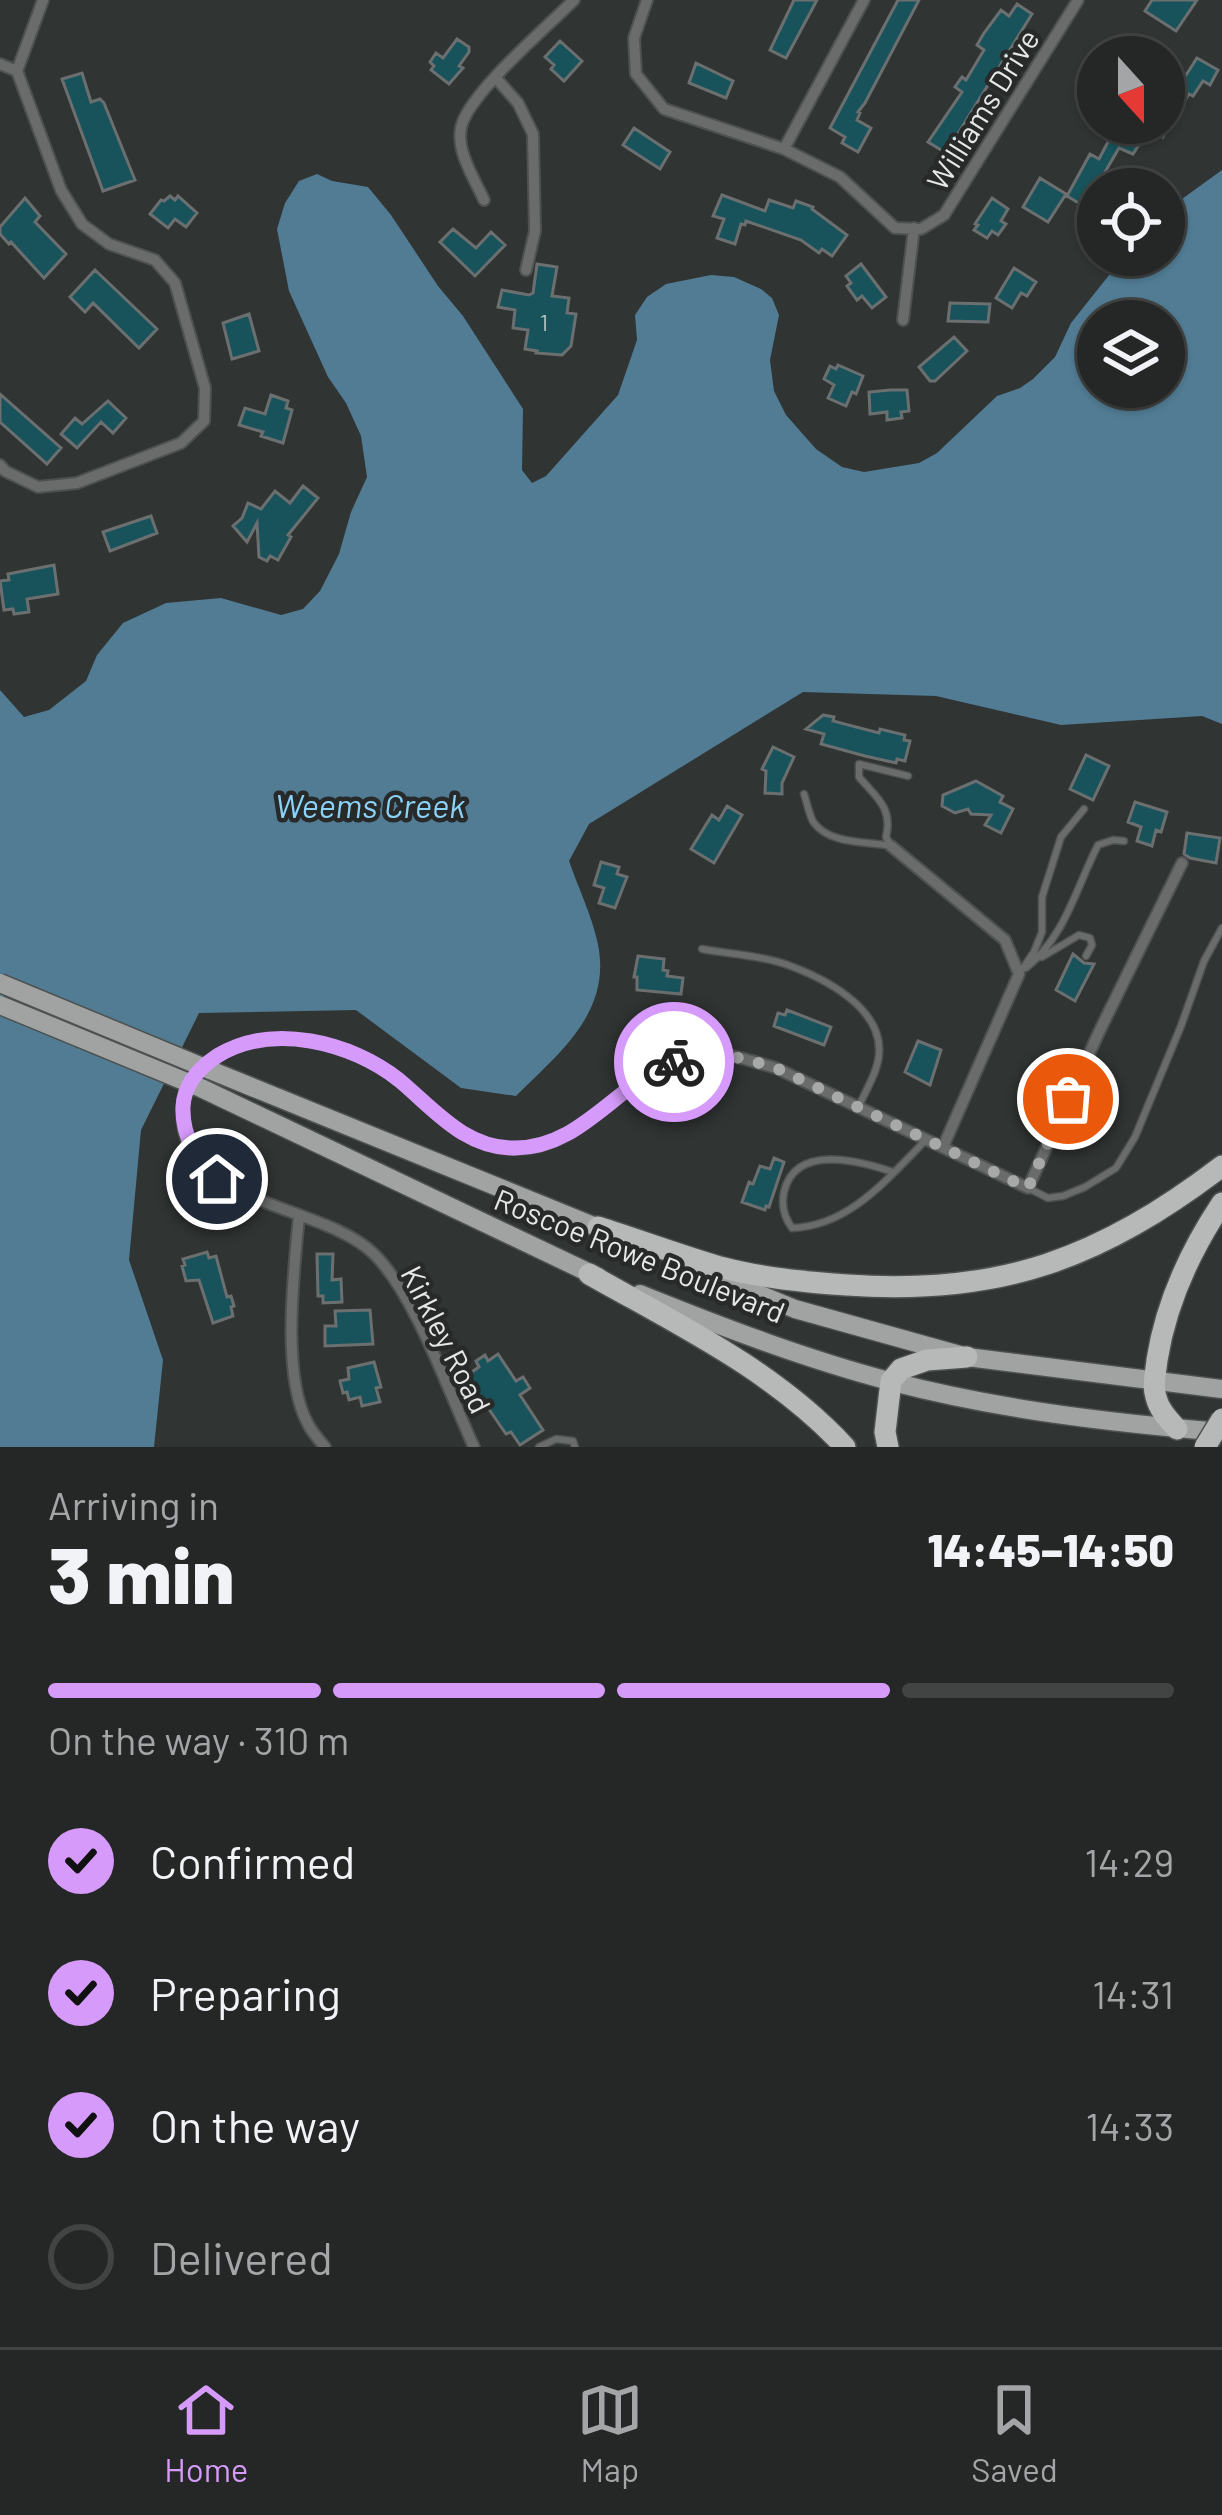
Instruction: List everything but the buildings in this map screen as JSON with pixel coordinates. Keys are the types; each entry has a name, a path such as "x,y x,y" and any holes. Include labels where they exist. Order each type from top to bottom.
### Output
{"highway":[{"path":"598,1227 724,1268 804,1282 949,1286 1024,1271 1103,1243 1222,1166"},
{"path":"1177,1429 1156,1398 1161,1338 1178,1283 1222,1203"},
{"path":"590,1274 751,1367 824,1424 845,1447"},
{"path":"888,1447 885,1432 891,1382 901,1369 927,1360 967,1357"},
{"path":"1205,1447 1222,1420"}],"main road":[{"name":"Roscoe Rowe Boulevard","path":"0,983 206,1079 590,1274 766,1341 891,1382 995,1405 1222,1432"},
{"name":"Roscoe Rowe Boulevard","path":"0,1005 598,1227 795,1309 967,1357 1222,1389"}],"street":[{"path":"0,465 38,487 77,483 181,443 204,422 205,388 175,283 155,260 109,244 82,224 61,190 17,70 43,0"},
{"path":"484,200 464,155 460,128 495,77 574,0"},
{"path":"646,0 634,38 636,74 664,109 784,149 840,177 895,228 914,229 903,320"},
{"path":"784,149 864,0"},
{"name":"Williams Drive","path":"914,229 944,215 1078,0"},
{"path":"0,64 17,70"},
{"path":"495,77 518,103 533,134 536,231 526,270"},
{"path":"891,846 1005,940 1019,974 943,1147"},
{"path":"1028,1188 1182,863"},
{"name":"Kirkley Road","path":"474,1447 409,1305 374,1254 332,1227 254,1199 217,1179 201,1162 187,1140 184,1095 210,1061 231,1048 278,1039 342,1050 399,1080 461,1133 510,1149 539,1147 576,1131 657,1069 706,1053 740,1058 776,1068 1028,1188"},
{"path":"299,1216 291,1310 297,1392 307,1423 325,1447"}],"lane":[{"path":"891,846 886,837 890,820 859,777 859,764 908,776"},
{"path":"804,794 814,823 826,832 841,839 891,846"},
{"path":"1019,974 1042,932 1042,897 1061,837 1084,809"},
{"path":"1037,960 1059,933 1098,845 1124,841"},
{"path":"1028,1188 1048,1198 1063,1196 1116,1168 1135,1137 1204,961 1222,928"},
{"path":"1019,974 1079,935 1090,938 1093,945 1086,956"},
{"path":"702,949 782,963 815,976 862,1010 876,1030 880,1051 859,1106"},
{"path":"893,1172 836,1158 809,1163 789,1177 782,1197 784,1218 792,1228 808,1228 850,1211 893,1172 926,1139"},
{"path":"539,1447 556,1439 573,1441 575,1447"}],"water":[{"name":"Weems Creek","path":"1222,170 1222,724 1202,716 1061,725 936,696 803,692 589,824 569,861 597,940 598,988 579,1028 516,1096 461,1088 356,1010 199,1013 141,1130 129,1260 163,1360 154,1447 0,1447 0,690 24,717 49,710 86,681 97,655 123,623 166,603 221,598 281,615 303,609 320,591 367,477 361,436 289,291 277,229 299,181 317,174 368,187 391,215 523,409 522,470 532,483 546,476 618,395 637,340 635,315 647,297 666,284 711,275 734,277 772,298 779,315 770,360 774,391 786,415 816,449 842,467 864,472 919,463 937,453 997,396 1033,379 1055,357 1077,315 1077,408 1185,408 1185,300 1089,300 1108,276 1185,276 1185,197"}],"way so far":[{"path":"674,1062 706,1053 776,1068 1028,1188 1068,1099"}],"route":[{"path":"217,1179 187,1140 184,1095 210,1061 254,1041 304,1040 355,1055 399,1080 461,1133 510,1149 539,1147 576,1131 634,1083 674,1062"}]}
